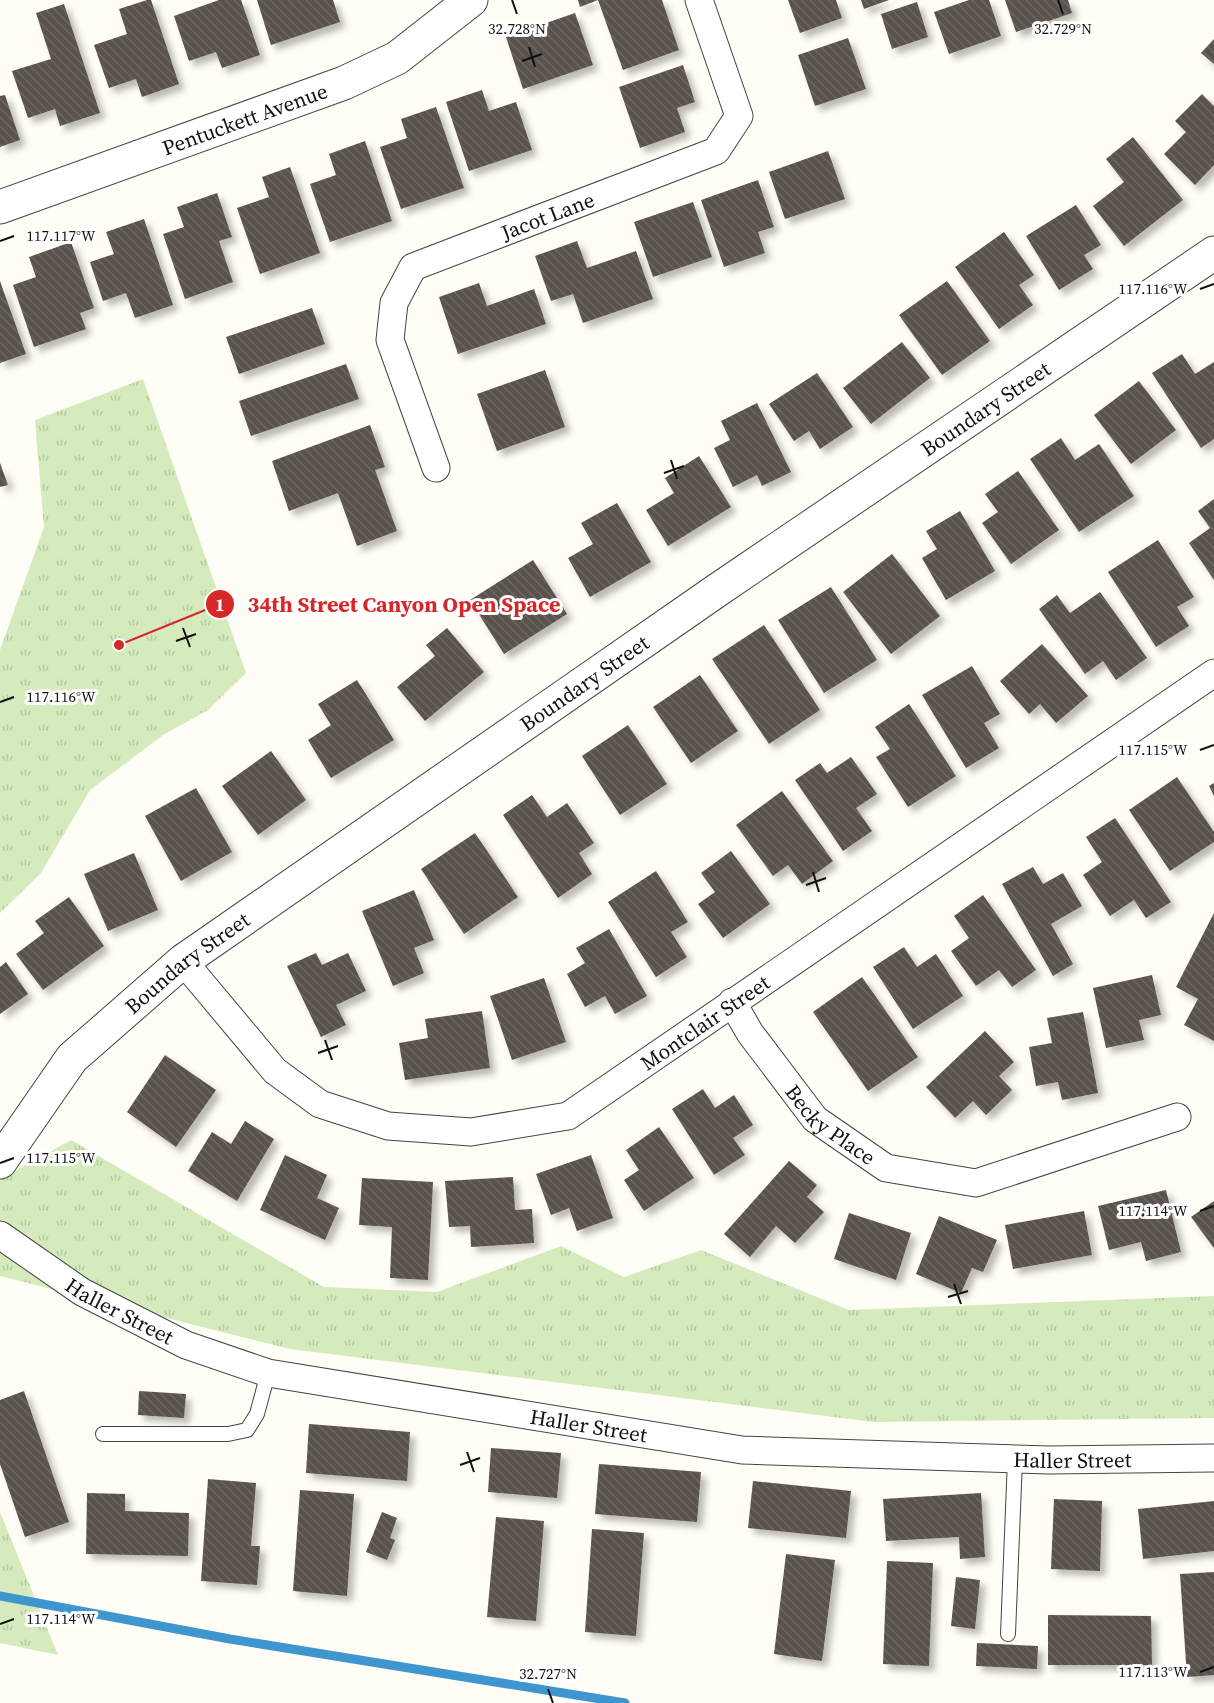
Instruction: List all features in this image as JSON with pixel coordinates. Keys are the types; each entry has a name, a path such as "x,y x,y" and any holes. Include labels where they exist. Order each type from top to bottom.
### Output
{"street":[{"name":"Pentuckett Avenue","path":"0,207 344,83 397,58 471,0"},
{"name":"Jacot Lane","path":"436,468 390,340 394,303 413,267 716,151 739,116 699,0"},
{"name":"Boundary Street","path":"0,1162 72,1058 183,961 729,582 1214,254"},
{"name":"Montclair Street","path":"183,961 275,1071 320,1104 388,1126 471,1132 568,1116 1214,673"},
{"name":"Becky Place","path":"732,1002 750,1034 815,1119 886,1168 976,1183 1177,1117"},
{"name":"Haller Street","path":"0,1235 82,1292 186,1345 268,1373 742,1450 1015,1459 1214,1458"}],"lane":[{"path":"103,1434 228,1434 247,1430 257,1414 268,1373"},
{"path":"1008,1634 1015,1459"}],"green space":[{"path":"143,379 246,673 208,710 163,735 90,790 41,873 0,913 0,650 44,527 35,420"},
{"path":"71,1140 324,1287 437,1292 561,1246 624,1277 701,1250 849,1310 1214,1296 1214,1418 874,1422 290,1349 0,1276 0,1179"},
{"path":"0,1512 58,1655 0,1643"}],"building":[{"path":"151,0 179,84 142,97 136,79 109,88 94,45 127,34 119,9"},
{"path":"219,0 241,0 260,55 222,68 216,52 189,61 174,16"},
{"path":"257,0 333,0 340,22 271,45"},
{"path":"578,0 598,0 580,7"},
{"path":"598,0 662,0 679,50 623,70"},
{"path":"788,0 836,0 842,18 800,33"},
{"path":"861,0 889,0 864,9"},
{"path":"969,0 989,0 1001,36 949,54 934,12"},
{"path":"1005,0 1068,0 1072,13 1016,32"},
{"path":"917,2 928,37 892,49 881,14"},
{"path":"64,4 100,113 60,126 55,109 28,118 12,71 51,59 36,13"},
{"path":"575,13 593,65 523,89 506,37"},
{"path":"848,38 866,89 815,106 798,55"},
{"path":"1214,39 1214,64 1201,53"},
{"path":"683,65 695,102 677,108 685,132 640,148 619,87"},
{"path":"482,90 489,111 516,102 532,150 469,171 446,102"},
{"path":"1202,94 1214,106 1214,165 1195,185 1164,154 1186,132 1175,121"},
{"path":"5,95 20,140 0,147 0,96"},
{"path":"436,107 464,188 401,209 380,147 407,138 401,119"},
{"path":"1133,137 1183,200 1124,246 1093,206 1124,182 1106,159"},
{"path":"365,141 392,221 330,242 310,184 336,175 329,154"},
{"path":"828,151 845,199 785,219 769,172"},
{"path":"290,167 320,253 260,274 237,208 269,197 262,177"},
{"path":"758,180 774,227 758,232 765,253 724,267 701,200"},
{"path":"217,193 232,237 219,241 233,282 185,299 163,234 184,227 177,207"},
{"path":"693,202 712,257 653,277 634,222"},
{"path":"1076,205 1101,245 1084,255 1093,269 1059,290 1026,236"},
{"path":"144,219 173,305 135,318 126,293 103,301 90,262 114,254 106,232"},
{"path":"1004,232 1034,275 1019,285 1033,305 999,329 955,267"},
{"path":"577,241 587,268 636,251 653,299 583,323 573,294 551,301 535,256"},
{"path":"71,242 94,308 80,313 86,329 34,347 13,285 36,277 29,257"},
{"path":"0,281 26,354 0,363"},
{"path":"947,281 990,341 942,375 899,315"},
{"path":"479,283 487,306 534,289 546,324 458,354 439,297"},
{"path":"312,308 325,344 239,374 226,337"},
{"path":"902,342 930,378 871,424 843,388"},
{"path":"1182,354 1195,374 1214,362 1214,439 1201,448 1152,373"},
{"path":"346,364 359,399 251,436 239,401"},
{"path":"545,370 565,427 497,451 477,394"},
{"path":"817,373 853,427 820,449 809,431 794,441 769,404"},
{"path":"1139,381 1176,430 1131,464 1094,415"},
{"path":"757,403 791,472 762,486 757,475 733,487 714,448 730,440 721,421"},
{"path":"370,425 385,467 375,470 397,531 357,546 338,493 289,511 272,461"},
{"path":"1061,438 1075,460 1099,444 1134,496 1079,532 1030,459"},
{"path":"699,456 731,507 668,546 646,510 674,493 665,478"},
{"path":"0,463 8,485 0,487"},
{"path":"1018,471 1059,530 1011,564 982,523 998,512 985,494"},
{"path":"1214,499 1214,580 1189,543 1210,528 1198,511"},
{"path":"617,503 651,562 590,597 568,558 593,544 581,523"},
{"path":"960,511 995,571 946,600 922,558 937,549 926,531"},
{"path":"1158,540 1194,597 1177,607 1189,626 1156,647 1108,572"},
{"path":"892,554 940,616 891,654 843,592"},
{"path":"533,560 567,614 504,654 470,600"},
{"path":"831,587 877,660 824,693 778,620"},
{"path":"1100,592 1147,658 1116,680 1103,661 1085,674 1039,609 1057,595 1070,613"},
{"path":"764,625 820,710 769,744 712,659"},
{"path":"447,628 484,672 425,721 397,687 435,656 426,645"},
{"path":"1042,644 1088,696 1056,723 1040,704 1029,714 1000,681"},
{"path":"972,666 1000,714 984,723 999,748 966,768 922,695"},
{"path":"700,675 738,731 691,763 653,707"},
{"path":"357,680 394,740 331,778 308,740 331,725 318,704"},
{"path":"909,704 956,776 908,807 876,757 890,749 875,727"},
{"path":"628,725 667,784 620,815 582,756"},
{"path":"271,751 306,800 258,835 222,786"},
{"path":"851,757 877,794 856,808 872,831 843,851 795,780 820,763 827,773"},
{"path":"1177,777 1214,832 1214,842 1170,871 1129,810"},
{"path":"1214,783 1214,796 1209,786"},
{"path":"196,788 232,852 181,881 145,816"},
{"path":"782,791 833,861 802,884 788,865 773,876 736,825"},
{"path":"532,795 547,817 567,803 594,843 579,853 592,874 558,898 503,815"},
{"path":"1115,818 1171,902 1146,918 1134,900 1110,916 1083,875 1102,862 1086,837"},
{"path":"475,833 518,897 464,934 421,869"},
{"path":"731,851 770,904 723,938 698,904 715,892 701,873"},
{"path":"134,853 158,910 108,931 84,874"},
{"path":"1033,867 1043,884 1063,873 1082,906 1051,924 1073,964 1053,976 1002,884"},
{"path":"656,871 688,922 671,932 687,957 656,977 608,902"},
{"path":"414,890 434,940 414,948 424,973 393,986 362,911"},
{"path":"983,895 1036,970 1012,987 999,970 976,986 951,951 969,938 954,916"},
{"path":"69,897 104,946 43,990 16,954 44,933 35,921"},
{"path":"1214,913 1214,1041 1184,1025 1198,999 1176,987"},
{"path":"609,929 647,996 615,1014 605,996 585,1007 567,974 585,963 576,948"},
{"path":"904,947 917,967 936,954 963,996 913,1029 873,967"},
{"path":"316,953 322,965 348,953 366,991 336,1005 346,1025 321,1037 287,966"},
{"path":"6,962 28,994 0,1014 0,967"},
{"path":"1152,975 1161,1015 1139,1020 1144,1040 1106,1048 1093,988"},
{"path":"862,977 918,1057 868,1091 813,1012"},
{"path":"544,978 566,1042 512,1060 490,996"},
{"path":"482,1011 490,1068 405,1080 399,1043 428,1038 425,1019"},
{"path":"1083,1012 1098,1093 1062,1100 1058,1082 1036,1086 1029,1047 1052,1043 1047,1018"},
{"path":"985,1031 1014,1062 999,1076 1012,1090 986,1115 973,1101 955,1118 926,1087"},
{"path":"165,1055 216,1090 176,1147 127,1112"},
{"path":"703,1089 715,1108 734,1095 753,1125 733,1138 745,1155 714,1175 672,1109"},
{"path":"245,1121 274,1139 237,1201 188,1171 212,1132 231,1144"},
{"path":"659,1127 694,1178 644,1211 624,1180 639,1170 626,1150"},
{"path":"285,1155 327,1175 317,1198 339,1208 325,1240 260,1210"},
{"path":"591,1155 613,1218 577,1231 569,1208 551,1215 536,1174"},
{"path":"789,1161 817,1185 807,1197 824,1212 795,1243 776,1226 750,1257 724,1234"},
{"path":"513,1177 515,1210 532,1209 534,1243 471,1247 470,1226 449,1227 445,1181"},
{"path":"362,1178 433,1182 428,1280 390,1278 392,1227 359,1225"},
{"path":"1166,1190 1181,1252 1146,1261 1141,1242 1109,1250 1098,1206"},
{"path":"1214,1201 1214,1248 1191,1217"},
{"path":"1084,1211 1092,1255 1013,1269 1005,1225"},
{"path":"849,1213 911,1233 896,1280 834,1259"},
{"path":"939,1216 997,1240 983,1272 972,1268 961,1293 916,1274"},
{"path":"24,1391 69,1522 25,1537 0,1464 0,1400"},
{"path":"139,1391 186,1394 184,1418 138,1415"},
{"path":"309,1424 410,1432 407,1481 306,1473"},
{"path":"491,1448 561,1453 557,1498 488,1492"},
{"path":"599,1464 701,1472 697,1522 595,1514"},
{"path":"208,1479 256,1483 251,1546 260,1546 257,1585 201,1581"},
{"path":"753,1481 851,1491 846,1538 748,1528"},
{"path":"300,1490 354,1494 347,1596 293,1591"},
{"path":"87,1493 125,1494 125,1511 189,1513 188,1556 86,1554"},
{"path":"981,1493 985,1557 960,1559 959,1537 886,1541 883,1499"},
{"path":"1054,1499 1102,1501 1100,1571 1051,1569"},
{"path":"1214,1501 1214,1551 1143,1559 1138,1509"},
{"path":"382,1512 397,1518 390,1538 395,1540 387,1560 366,1552"},
{"path":"496,1517 544,1521 536,1621 487,1617"},
{"path":"592,1529 644,1533 636,1636 585,1632"},
{"path":"786,1554 835,1560 822,1661 774,1654"},
{"path":"887,1561 933,1563 929,1666 883,1664"},
{"path":"1214,1572 1214,1675 1187,1677 1180,1574"},
{"path":"956,1577 980,1580 975,1629 951,1626"},
{"path":"1048,1615 1151,1616 1152,1665 1048,1665"},
{"path":"977,1643 1038,1646 1037,1669 976,1666"}],"waterway":[{"path":"0,1596 230,1639 625,1703"}],"place":[{"name":"34th Street Canyon Open Space","path":"119,645"}]}
